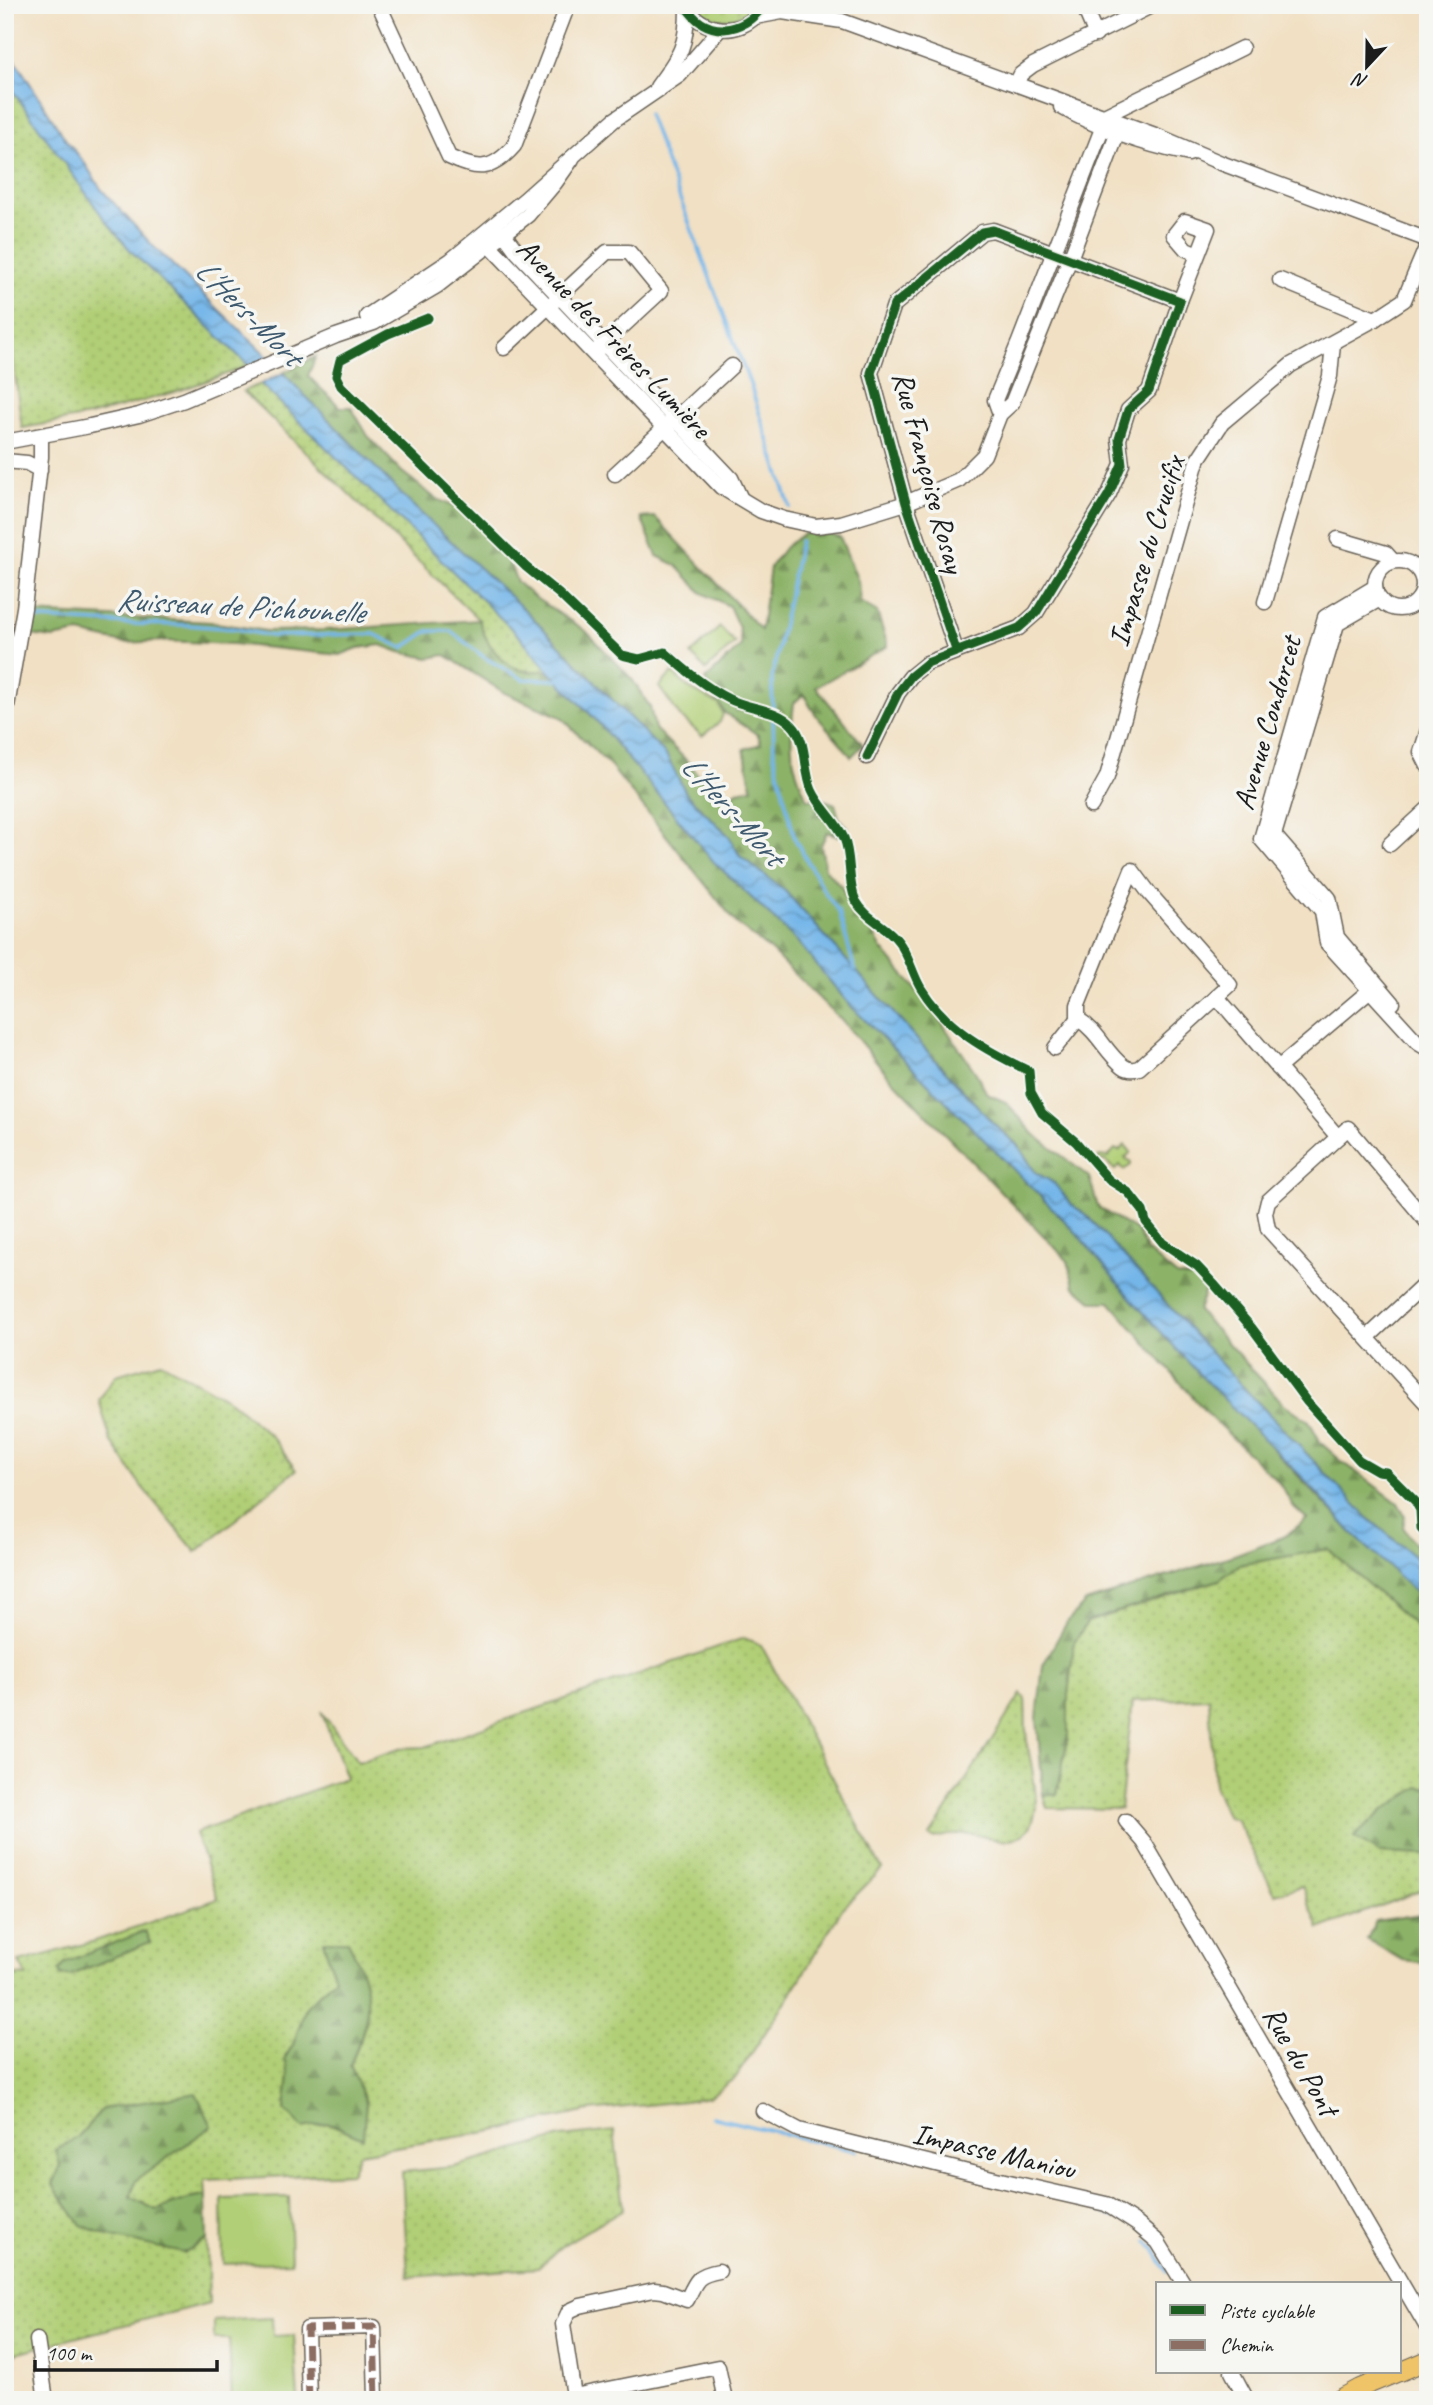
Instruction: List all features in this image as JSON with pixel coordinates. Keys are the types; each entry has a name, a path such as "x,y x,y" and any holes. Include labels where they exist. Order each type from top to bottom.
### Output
{"main road":[{"path":"1402,2371 1428,2360"},
{"path":"1338,2400 1395,2374"}],"street":[{"path":"379,5 449,157 468,167 486,167 502,160 514,146 568,5"},
{"path":"808,5 838,20 1039,93 1074,115 1184,146 1427,246"},
{"path":"1083,5 1096,34"},
{"path":"1016,84 1021,74 1033,65 1153,5"},
{"path":"686,7 696,19 707,26 720,29 739,27 760,11 838,20"},
{"path":"653,92 685,44 686,7"},
{"path":"336,336 421,281 489,230 604,128 680,75 720,29"},
{"path":"1110,123 1242,48"},
{"name":"Avenue des Frères Lumière","path":"1000,414 995,400 1110,123"},
{"name":"Avenue des Frères Lumière","path":"553,301 504,234 489,230 490,245 553,301 598,349 664,429 720,487 772,515 816,526 841,523 906,503 960,481 984,455 1000,414 1012,403 1070,259 1110,123"},
{"path":"10,441 139,415 221,386 336,336 374,323 437,286 504,234 540,203 572,159"},
{"name":"Rue Françoise Rosay","path":"956,650 906,503 871,373 894,305 982,232 993,230 1180,301"},
{"name":"Impasse du Crucifix","path":"1091,806 1107,777 1197,461 1222,423 1291,365 1404,300 1427,246"},
{"path":"504,348 607,252 629,252 661,291 598,349"},
{"path":"867,757 898,693 911,676 927,663 956,650 1020,628 1036,613 1109,494 1122,464 1119,439 1128,410 1149,391 1198,254"},
{"path":"1280,280 1375,319"},
{"path":"1265,602 1329,376 1333,342"},
{"name":"Avenue des Frères Lumière","path":"598,349 675,418 731,478 740,498"},
{"path":"615,474 732,366"},
{"path":"5,718 24,608 40,470 41,436"},
{"path":"5,461 27,463 40,470"},
{"path":"1338,539 1385,553 1393,561 1407,562 1424,570 1422,591 1419,599 1412,605 1396,608 1388,606 1378,593 1379,572 1393,561"},
{"name":"Avenue Condorcet","path":"1378,593 1325,617 1261,839 1322,911 1326,943 1428,1039"},
{"path":"1419,599 1428,617"},
{"path":"1428,730 1421,752 1428,766"},
{"path":"1390,844 1428,809"},
{"path":"1055,1048 1078,1019 1078,1005 1132,870 1230,985 1139,1068 1132,1070 1123,1066 1089,1025 1078,1019"},
{"path":"1278,1068 1373,987"},
{"name":"Avenue Condorcet","path":"1373,987 1418,1043 1428,1049"},
{"path":"1217,997 1338,1138"},
{"path":"1428,1223 1348,1128 1268,1201 1265,1213 1268,1229 1428,1405"},
{"path":"1368,1337 1428,1281"},
{"name":"Rue du Pont","path":"1126,1821 1144,1842 1401,2282"},
{"name":"Impasse Maniou","path":"763,2111 799,2130 1106,2204 1137,2224 1158,2242 1183,2282"},
{"path":"719,2272 704,2274 696,2280 687,2300 654,2290 580,2306 569,2311 564,2324 575,2398 718,2367 725,2400"},
{"name":"Rue du Pont","path":"1402,2284 1428,2329"},
{"path":"309,2400 307,2329 374,2327 376,2400"},
{"path":"37,2340 46,2400"},
{"path":"1233,2374 1247,2400"}],"green space":[{"path":"696,5 752,5 739,16 724,19 709,16"},
{"path":"5,80 105,220 131,251 249,366 175,392 89,416 22,428 5,299"},
{"path":"316,356 308,376 340,407 351,407 368,436 401,471 435,498 461,510 504,550 517,582 534,597 586,631 632,679 650,707 655,729 688,762 714,795 729,799 737,791 752,788 744,749 761,744 758,735 725,713 705,680 741,646 739,628 729,606 702,593 676,565 657,556 641,518 655,517 761,630 770,567 785,547 804,533 826,533 840,537 858,581 860,602 877,612 888,646 816,687 863,745 851,757 814,712 804,694 794,703 792,752 807,799 822,799 835,804 839,818 848,828 839,836 827,832 821,845 825,869 842,887 852,915 869,926 882,949 934,1011 987,1094 1006,1102 1034,1134 1089,1177 1098,1207 1138,1232 1146,1250 1177,1276 1199,1279 1205,1290 1198,1311 1284,1404 1309,1421 1321,1443 1398,1503 1405,1516 1403,1527 1419,1549 1428,1553 1428,1568 1367,1517 1223,1366 1089,1218 1071,1204 1054,1183 1035,1172 1019,1146 992,1122 785,891 740,856 728,835 687,795 666,755 530,615 411,504 283,373"},
{"path":"261,384 522,639 549,671 521,670 499,656 489,643 479,620 243,391"},
{"path":"31,613 210,622 266,631 479,620 485,636 499,657 521,670 549,671 597,721 714,862 797,941 849,1004 1074,1230 1133,1301 1355,1536 1428,1603 1428,1637 1328,1549 1239,1565 1219,1580 1088,1621 1074,1643 1068,1695 1068,1736 1057,1795 1043,1795 1037,1718 1043,1665 1067,1622 1086,1602 1285,1536 1307,1519 1294,1507 1279,1483 1205,1411 1110,1302 1093,1302 1074,1286 1068,1261 888,1075 846,1025 770,950 737,924 612,768 561,717 505,693 445,655 429,658 381,645 358,648 340,655 233,644 163,641 124,643 79,633 53,638 30,635"},
{"path":"720,627 735,643 706,670 691,654"},
{"path":"672,673 690,689 719,704 723,714 720,722 702,736 680,716 659,687"},
{"path":"1125,1145 1131,1152 1125,1158 1131,1165 1124,1170 1120,1165 1115,1170 1105,1161 1098,1160 1099,1156 1108,1157 1115,1149 1119,1151"},
{"path":"161,1362 231,1401 273,1438 296,1470 196,1552 142,1487 111,1441 99,1400 116,1375"},
{"path":"1328,1549 1428,1637 1428,1788 1419,1788 1379,1853 1428,1855 1428,1888 1319,1929 1302,1886 1275,1894 1236,1819 1228,1818 1214,1785 1209,1698 1133,1701 1120,1809 1047,1808 1043,1795 1057,1795 1068,1736 1068,1695 1074,1643 1088,1622 1219,1580 1239,1565"},
{"path":"744,1638 761,1645 882,1869 842,1909 736,2077 709,2097 589,2111 494,2131 359,2153 351,2173 205,2180 206,2196 156,2210 131,2198 135,2181 211,2126 102,2109 78,2137 56,2150 183,2253 207,2240 209,2303 5,2356 5,1974 27,1976 19,1962 95,1941 218,1899 195,1833 346,1778 321,1711 358,1762 403,1748 425,1747","holes":["144,1932 149,1942 71,1975 59,1971 66,1962","335,1978 361,2040 350,2065 366,2102 362,2137 285,2110 289,2076 285,2057 293,2045 306,2007"]},
{"path":"1021,1694 1025,1698 1026,1736 1035,1783 1035,1814 1031,1826 1022,1835 1008,1840 966,1834 933,1838 930,1836"},
{"path":"1419,1787 1428,1788 1428,1855 1379,1853 1354,1837 1382,1811"},
{"path":"1428,1913 1428,1963 1402,1960 1367,1939 1376,1921"},
{"path":"145,1931 150,1942 71,1975 61,1976 59,1971 66,1962"},
{"path":"323,1941 348,1941 363,1974 366,1988 363,2031 350,2065 366,2102 363,2138 329,2123 303,2128 285,2110 289,2076 285,2058 293,2045 306,2007 335,1978"},
{"path":"196,2093 212,2126 135,2181 131,2197 156,2210 206,2196 207,2240 183,2253 108,2236 81,2225 53,2185 60,2166 56,2150 78,2137 102,2109"},
{"path":"614,2131 623,2209 563,2245 538,2268 408,2277 402,2172 454,2167 561,2137"},
{"path":"289,2197 291,2262 223,2264 222,2199"},
{"path":"272,2318 273,2336 294,2335 298,2400 232,2400 229,2339 214,2339 214,2321"}],"water":[{"path":"5,44 66,140 101,189 153,246 269,358 249,366 131,251 105,220 5,80"},
{"path":"283,373 411,504 530,615 666,755 687,795 728,835 740,856 785,891 937,1062 1019,1147 1035,1172 1054,1183 1071,1204 1089,1218 1223,1366 1367,1517 1428,1568 1428,1603 1355,1536 1306,1481 1200,1375 1074,1230 849,1004 797,941 714,862 597,721 522,639 261,384"}],"waterway":[{"path":"648,114 750,384 790,507"},
{"name":"L'Hers-Mort","path":"800,541 772,678 774,755 795,839 839,912 855,970"},
{"name":"Ruisseau de Pichounelle","path":"25,618 187,625 236,629 271,636 374,634 403,648 428,631 451,631 485,658 523,679 559,680"},
{"path":"712,2117 856,2151"},
{"path":"1095,2208 1114,2217"},
{"path":"1147,2241 1167,2271"}],"marked path":[{"path":"309,2400 307,2329 374,2327 376,2400"}],"cycle path":[{"path":"685,5 703,24 724,29 746,22 764,5"},
{"path":"867,757 898,693 911,676 927,663 1019,628 1036,613 1109,494 1122,464 1119,439 1128,410 1149,391 1180,301 993,230 982,232 894,305 871,373 906,503 956,650"},
{"path":"428,318 388,334 340,360 336,376 341,386 526,567 559,594 622,655 639,659 665,652 695,678 720,694 778,715 792,725 801,739 812,790 844,838 851,886 856,901 865,913 898,941 931,1003 969,1037 1029,1071 1031,1093 1042,1113 1076,1142 1109,1180 1128,1192 1143,1211 1146,1222 1163,1243 1197,1266 1214,1284 1252,1328 1307,1402 1359,1460 1378,1471 1386,1472 1415,1501 1420,1510 1421,1528 1428,1536"}]}
